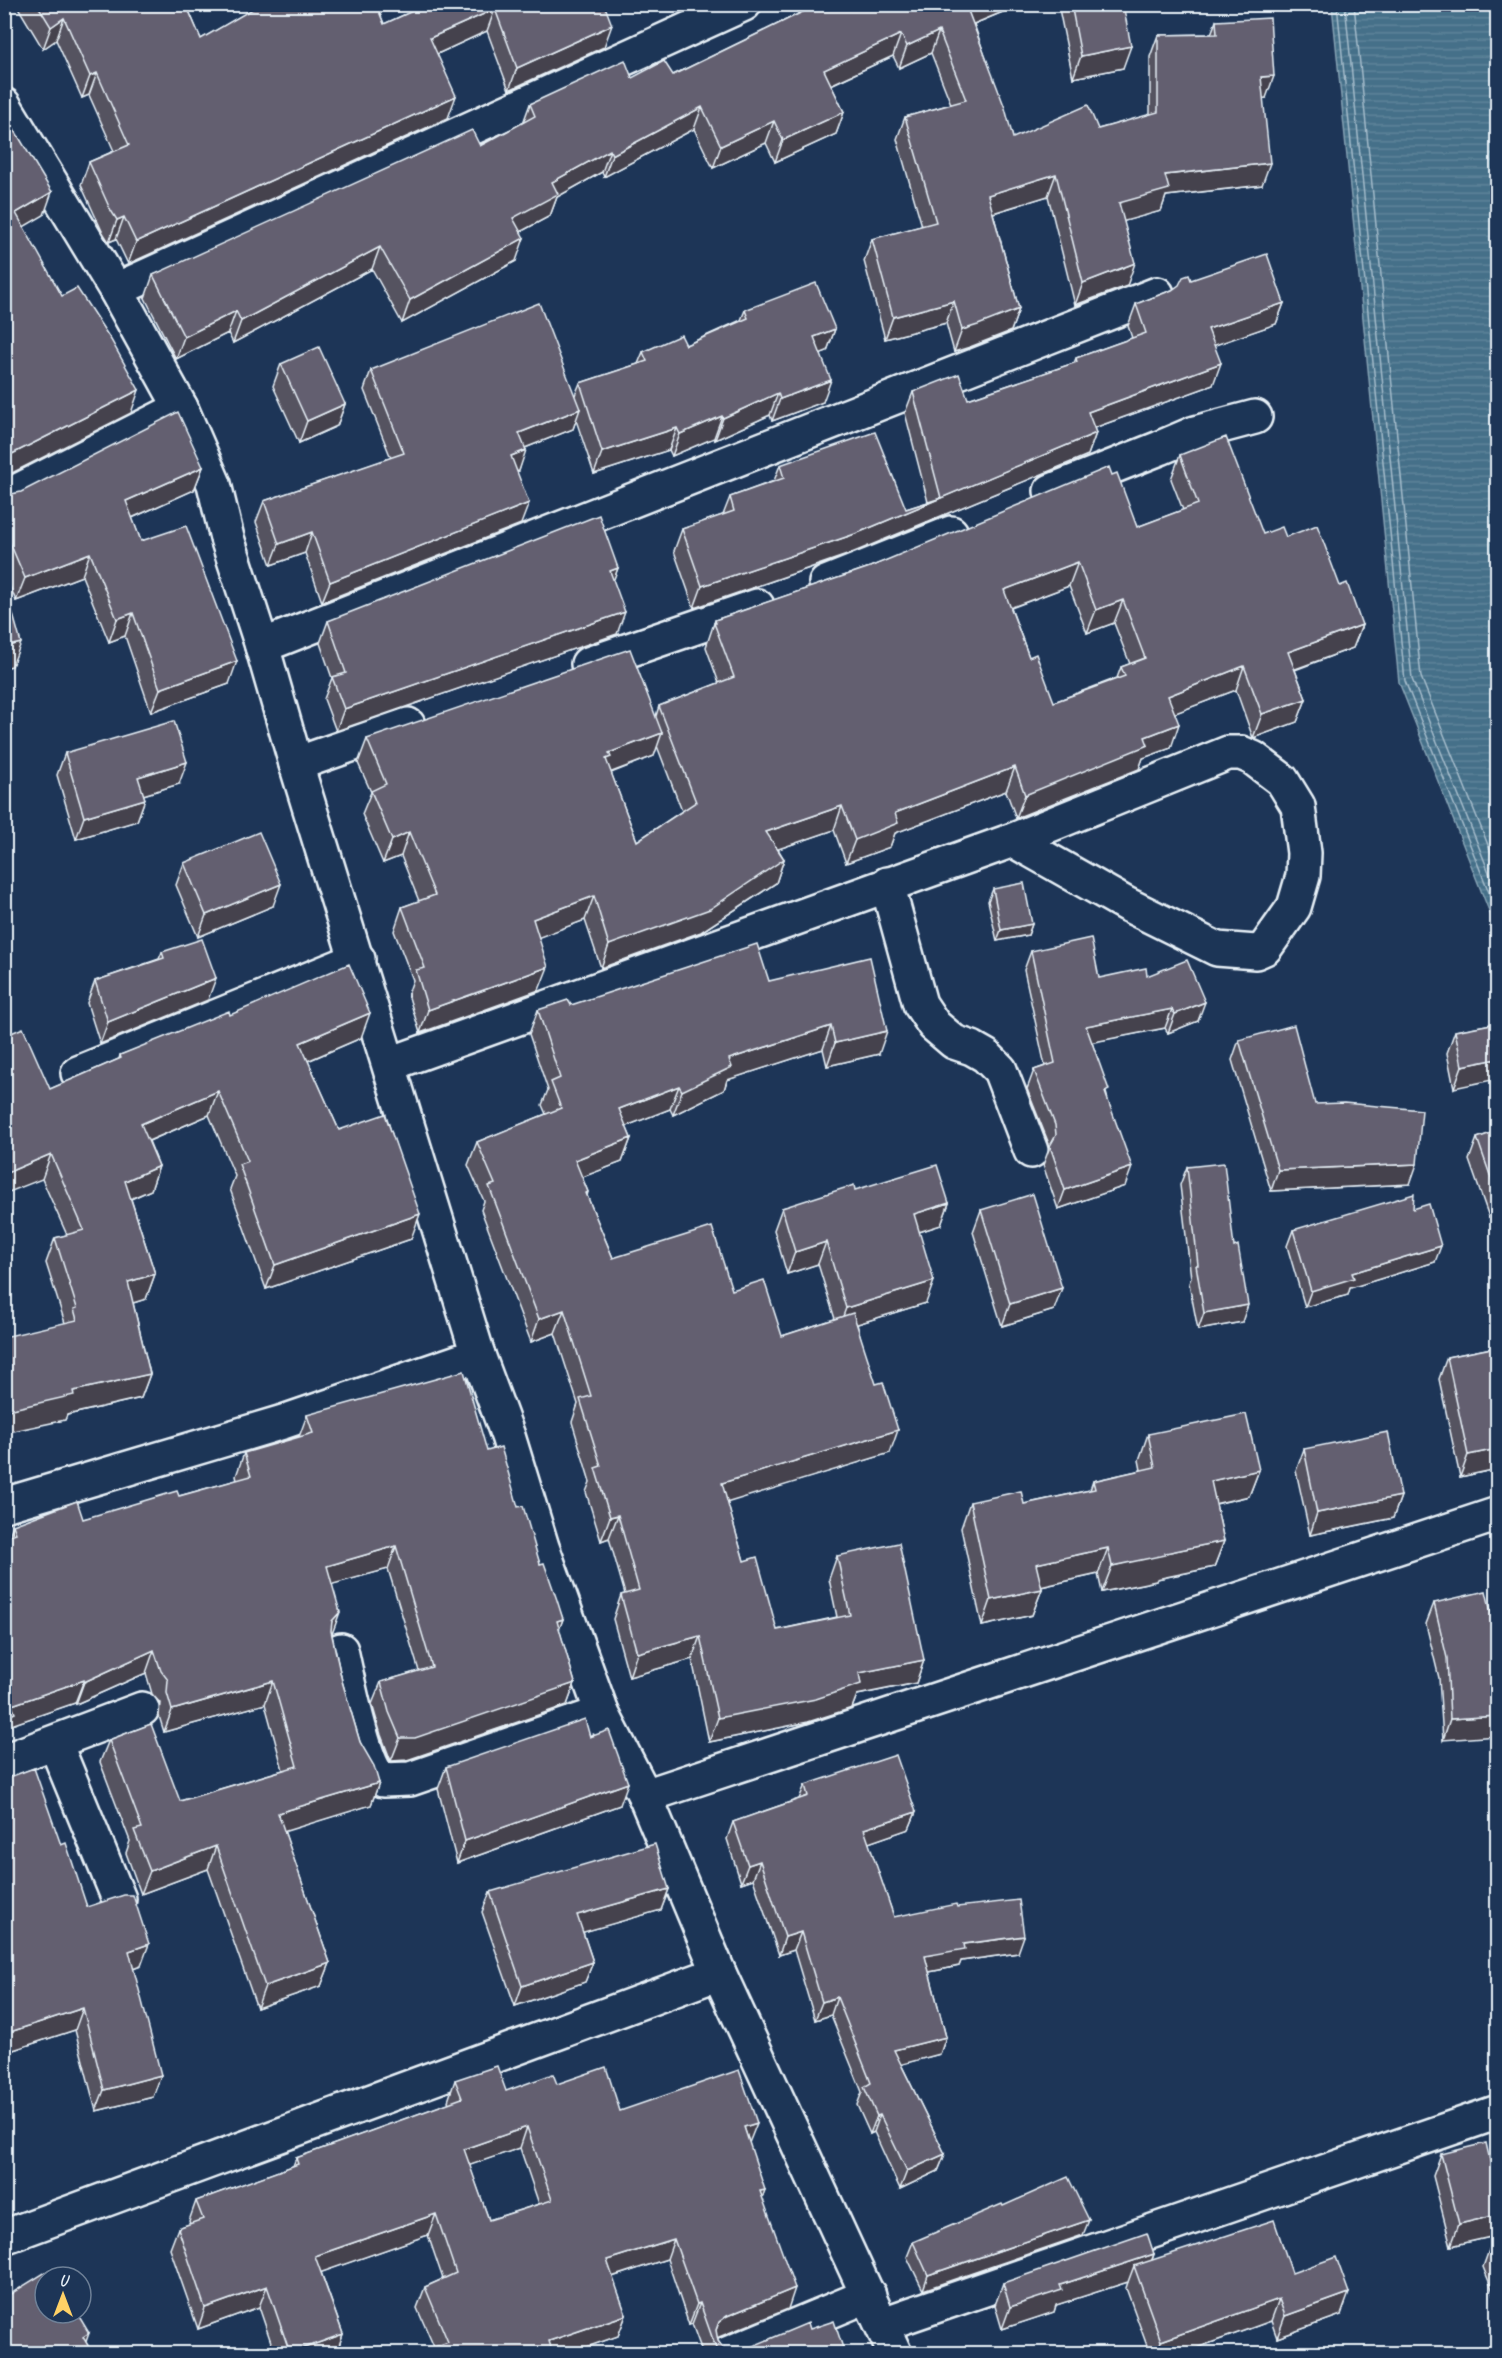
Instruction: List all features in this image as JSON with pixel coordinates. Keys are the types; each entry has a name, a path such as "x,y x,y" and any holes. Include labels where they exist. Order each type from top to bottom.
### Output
{"street":[{"path":"116,290 744,4"},
{"path":"4,105 116,290 181,408 214,484 227,538 478,1355 508,1436 542,1547 602,1713 645,1796 719,1973 889,2339 1497,2112"},
{"path":"262,646 1157,294"},
{"path":"4,498 181,408"},
{"path":"1020,504 1095,472 1160,448 1177,439 1255,417"},
{"path":"564,672 854,573 976,523"},
{"path":"296,764 441,714"},
{"path":"390,1064 1013,840 1227,753 1241,753 1253,758 1282,780 1298,806 1304,853 1303,876 1294,908 1265,948 1256,952 1217,949 1126,904 1013,840"},
{"path":"887,884 920,1004 940,1031 954,1042 986,1056 1000,1070 1031,1151"},
{"path":"78,1073 358,959"},
{"path":"4,1505 283,1422 478,1355"},
{"path":"645,1796 1497,1514"},
{"path":"341,1650 366,1751 376,1774 383,1780 410,1779 602,1713"},
{"path":"4,1761 142,1709"},
{"path":"55,1743 119,1899"},
{"path":"4,2237 719,1973"},
{"path":"728,2354 869,2295"}],"water":[{"path":"1332,5 1497,5 1497,931 1399,682"}],"building":[{"path":"37,4 186,4 201,39 261,4 376,4 384,24 428,4 604,4 612,25 517,68 495,9 430,38 456,96 136,242 124,217 117,220 110,209 89,162 129,145 97,73 90,76 64,18 51,27"},
{"path":"804,4 975,4 967,8 1005,108 1013,138 1088,105 1098,129 1158,112 1158,35 1217,34 1216,21 1270,18 1274,76 1261,77 1270,163 1165,175 1169,189 1119,203 1135,263 1083,283 1056,174 988,195 1019,309 962,330 954,301 893,317 872,239 936,222 905,117 966,100 939,31 907,46 901,34 824,70 844,112 783,140 774,121 721,146 702,107 612,155 610,150 552,182 558,194 513,218 524,238 410,300 380,247 241,321 236,311 184,337 153,275 472,130 480,146 535,116 530,104 625,60 632,78 664,61 673,75 807,10"},
{"path":"1071,4 1123,4 1131,46 1081,56"},
{"path":"14,129 52,192 16,213 62,296 77,288 111,340 139,390 4,458 4,134"},
{"path":"1267,254 1284,303 1208,329 1221,363 1088,412 1096,433 941,498 913,392 959,374 968,399 1077,362 1076,358 1146,333 1136,304 1172,290 1179,285 1183,277 1189,275 1191,280"},
{"path":"816,283 835,329 814,337 831,380 780,399 778,393 723,418 722,416 680,434 677,428 602,452 580,383 647,361 643,352 681,335 686,345 748,318 745,310"},
{"path":"539,303 580,409 519,433 526,450 511,456 529,503 330,582 312,532 279,544 264,501 404,453 371,370"},
{"path":"319,347 345,404 307,421 281,364"},
{"path":"178,412 203,467 126,501 141,541 186,526 237,661 160,689 133,613 117,619 90,553 25,578 4,529 4,492 12,494 21,492"},
{"path":"875,432 906,509 941,498 855,534 702,586 682,529 734,511 730,497 784,478 780,465"},
{"path":"1226,437 1263,534 1282,527 1286,537 1317,525 1340,586 1347,583 1362,625 1288,652 1306,699 1262,714 1244,666 1168,696 1179,724 1145,737 1148,745 1025,795 1015,767 895,813 898,823 855,840 842,806 766,832 784,859 710,909 609,945 594,896 533,919 548,967 428,1010 416,970 425,968 402,907 435,895 409,832 392,840 371,791 386,784 367,739 630,649 662,733 609,753 611,757 606,759 637,841 696,802 659,706 734,677 714,623 716,623 715,620 870,567 1109,467 1112,475 1117,473 1137,527 1198,504 1180,455","holes":["1078,562 1096,610 1123,600 1145,658 1121,667 1125,676 1054,702 1036,654 1029,657 1004,590"]},
{"path":"599,515 618,568 610,571 625,612 344,709 332,677 346,673 328,621"},
{"path":"4,582 21,643 4,647"},
{"path":"174,721 187,762 138,777 145,799 84,817 65,753"},
{"path":"259,832 281,884 206,915 184,863"},
{"path":"1024,883 1032,924 1001,930 993,889"},
{"path":"1091,938 1099,978 1146,968 1147,976 1187,960 1205,1002 1175,1014 1172,1009 1086,1026 1109,1090 1105,1092 1132,1167 1065,1190 1050,1146 1056,1135 1055,1125 1034,1070 1055,1063 1031,951"},
{"path":"202,939 216,978 108,1022 95,981 164,958 162,952"},
{"path":"757,944 769,981 870,957 887,1031 835,1043 831,1026 729,1059 732,1067 682,1091 679,1086 619,1109 631,1138 575,1160 613,1258 712,1227 732,1290 764,1280 782,1336 853,1313 876,1384 883,1382 898,1430 722,1483 744,1561 757,1557 777,1630 850,1615 837,1556 899,1543 924,1660 859,1673 861,1684 816,1699 718,1718 700,1636 637,1653 621,1595 639,1590 618,1515 610,1517 595,1468 601,1466 580,1399 591,1396 564,1310 539,1319 489,1186 495,1184 477,1142 561,1108 551,1082 560,1078 538,1010 568,1000 571,1005"},
{"path":"349,964 370,1013 300,1043 339,1130 385,1114 420,1214 275,1265 239,1164 248,1161 218,1091 141,1124 159,1166 125,1181 155,1274 128,1282 150,1374 73,1391 74,1395 4,1411 4,1337 77,1320 74,1309 77,1308 55,1238 84,1230 51,1154 4,1174 4,1036 23,1028 50,1089 121,1058 120,1055 229,1011 230,1015"},
{"path":"1497,1023 1497,1059 1462,1066 1455,1031"},
{"path":"1294,1025 1315,1104 1344,1103 1422,1110 1417,1164 1278,1170 1239,1040"},
{"path":"1497,1131 1497,1195 1477,1138"},
{"path":"1224,1163 1234,1247 1238,1245 1248,1305 1204,1313 1196,1265 1198,1265 1187,1167"},
{"path":"937,1165 949,1203 914,1214 934,1281 846,1308 826,1242 795,1252 782,1208 854,1185 855,1190"},
{"path":"1033,1194 1062,1288 1010,1304 981,1210"},
{"path":"1414,1194 1413,1209 1429,1204 1441,1246 1352,1273 1354,1278 1311,1291 1293,1230"},
{"path":"1497,1347 1497,1449 1468,1455 1447,1357"},
{"path":"464,1371 487,1451 501,1447 518,1507 523,1506 540,1564 544,1563 563,1619 557,1621 575,1683 415,1738 400,1738 389,1712 381,1682 432,1667 396,1546 327,1566 340,1612 332,1621 331,1631 342,1681 360,1742 374,1766 379,1783 278,1813 330,1963 265,1986 216,1846 150,1871 134,1830 142,1828 109,1740 151,1724 180,1801 297,1766 273,1681 172,1710 167,1693 168,1680 161,1671 154,1650 84,1682 84,1680 12,1705 15,1713 4,1718 4,1537 16,1533 13,1525 77,1501 83,1519 177,1491 179,1496 251,1476 244,1453 313,1433 307,1415"},
{"path":"1246,1414 1259,1470 1211,1481 1224,1541 1112,1566 1108,1548 1036,1564 1042,1589 991,1600 970,1502 1021,1491 1024,1504 1095,1489 1093,1481 1155,1467 1148,1434"},
{"path":"1388,1432 1401,1496 1317,1513 1304,1449"},
{"path":"1486,1591 1497,1637 1497,1716 1450,1719 1447,1658 1434,1603"},
{"path":"585,1719 590,1737 609,1730 628,1783 465,1841 446,1767"},
{"path":"896,1755 916,1812 864,1829 894,1917 956,1904 957,1907 1019,1900 1024,1936 964,1944 965,1949 925,1956 946,2037 894,2050 945,2154 907,2171 864,2087 871,2083 837,1997 822,2002 801,1932 785,1937 760,1861 748,1865 733,1822 808,1796 805,1785"},
{"path":"34,1768 61,1845 66,1843 87,1907 124,1895 133,1895 149,1944 129,1951 161,2075 104,2090 83,2008 4,2034 4,1779"},
{"path":"655,1844 669,1889 577,1915 593,1962 522,1986 490,1892"},
{"path":"497,2066 506,2091 553,2074 557,2084 606,2067 620,2111 739,2070 757,2123 744,2127 765,2190 760,2191 795,2288 727,2316 719,2322 716,2330 718,2341 723,2348 732,2352 741,2351 808,2323 810,2329 834,2321 845,2354 718,2354 674,2239 607,2260 626,2315 549,2341 553,2354 427,2354 426,2350 448,2342 425,2287 456,2273 436,2214 315,2256 343,2334 290,2353 267,2286 205,2308 178,2228 203,2219 196,2201 298,2164 296,2158 462,2098 455,2080","holes":["527,2127 552,2200 489,2220 464,2149"]},
{"path":"1486,2143 1497,2191 1497,2215 1459,2224 1441,2154"},
{"path":"1068,2177 1089,2220 928,2275 913,2242"},
{"path":"1274,2220 1292,2273 1336,2257 1349,2293 1285,2316 1279,2299 1161,2341 1134,2266"},
{"path":"1147,2233 1154,2254 1060,2285 1062,2290 1010,2307 1003,2283"},
{"path":"33,2280 33,2325 84,2325 89,2333 83,2337 93,2354 30,2354 28,2350 16,2354 4,2354 4,2298"}]}
